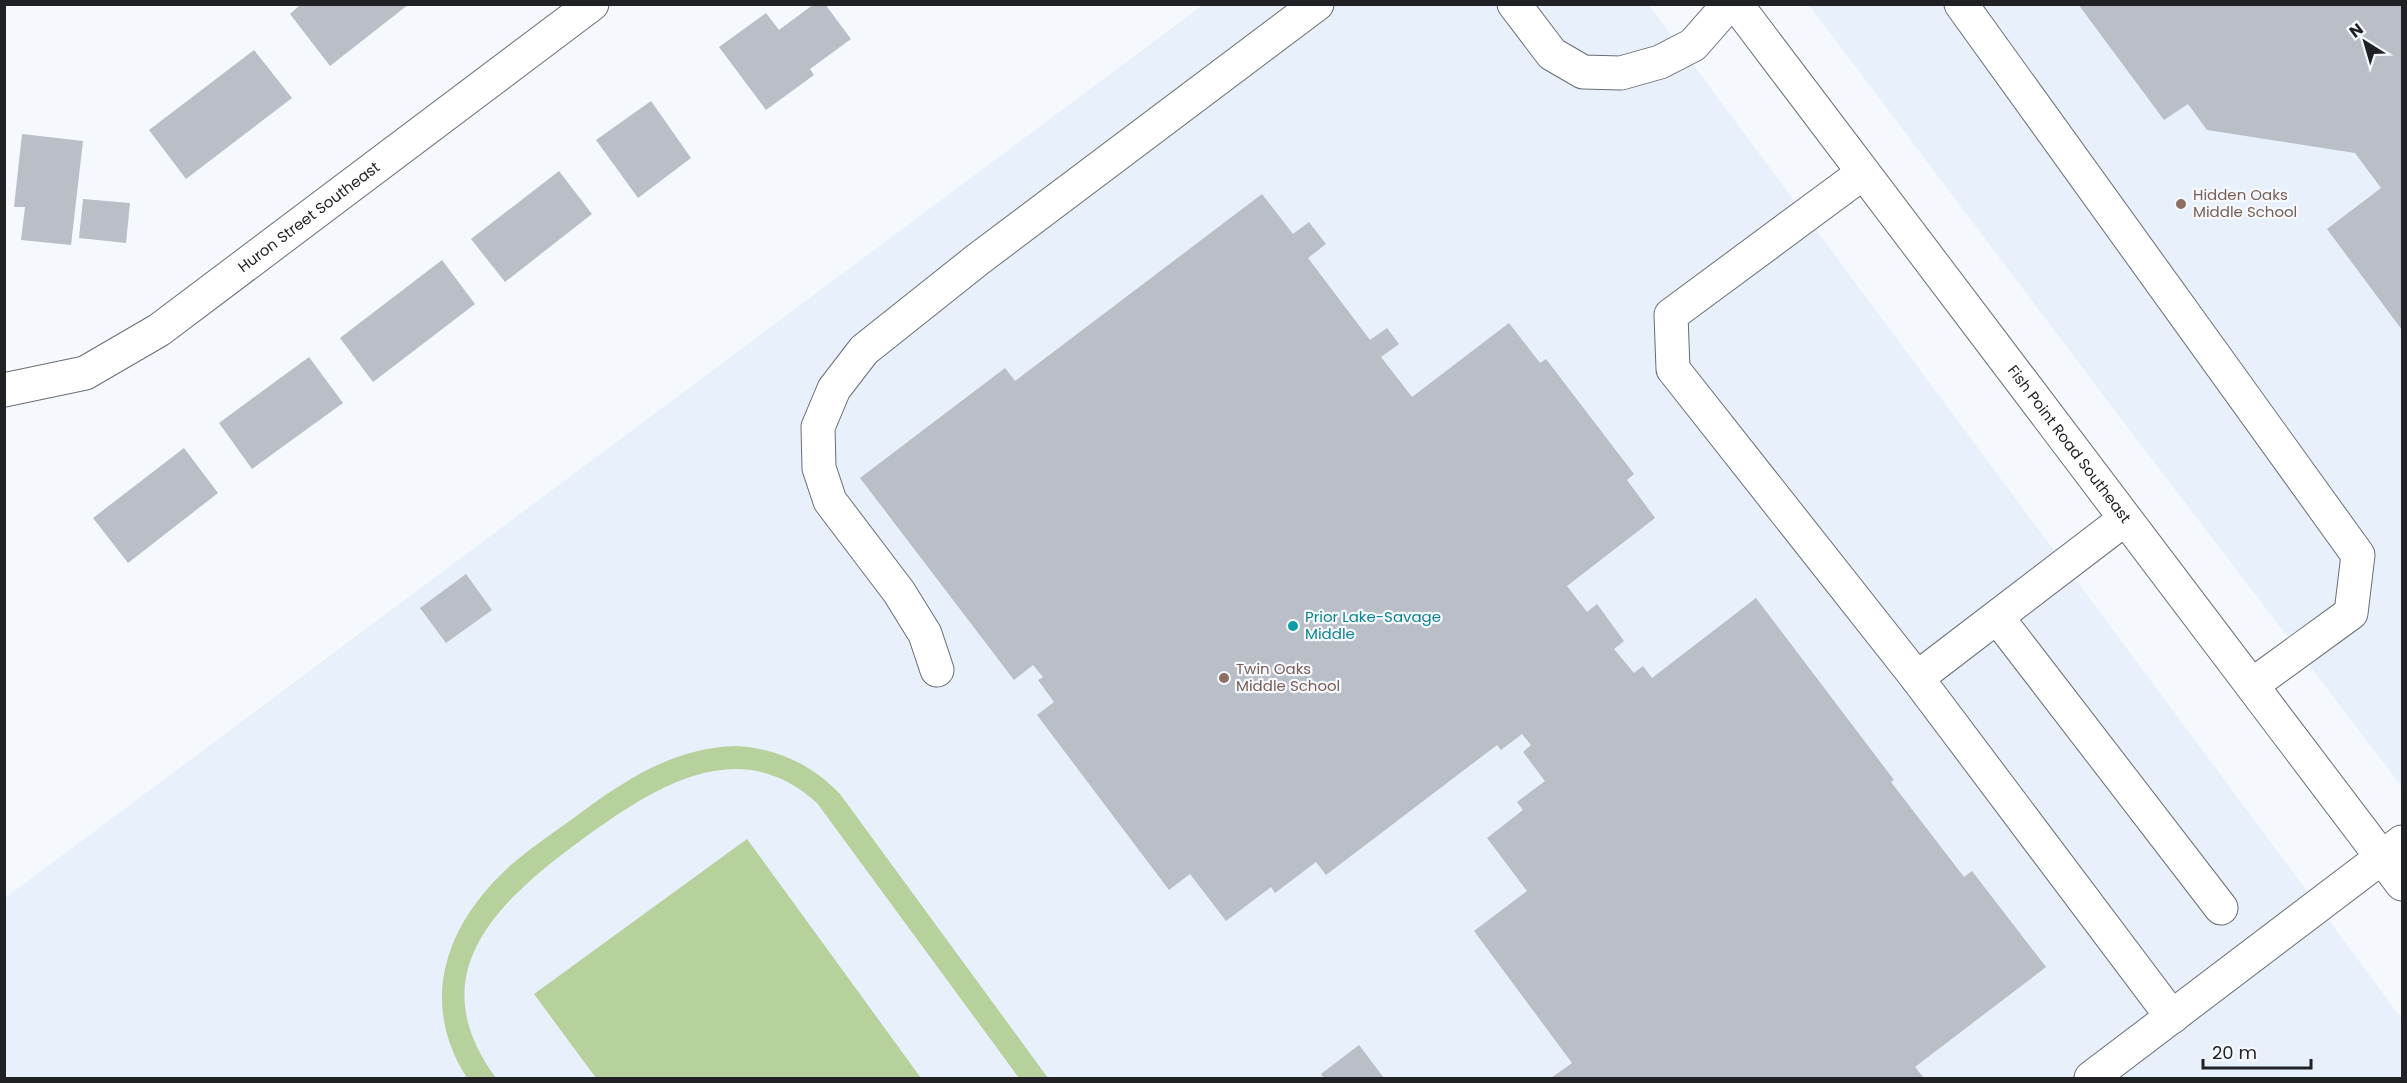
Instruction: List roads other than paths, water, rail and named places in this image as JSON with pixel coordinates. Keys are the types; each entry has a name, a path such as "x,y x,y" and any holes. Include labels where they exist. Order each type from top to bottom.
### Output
{"street":[{"name":"Huron Street Southeast","path":"4,390 85,373 159,330 592,4"},
{"path":"937,670 925,634 899,592 830,501 819,468 818,428 834,389 864,350 977,260 1317,4"},
{"path":"1514,4 1552,54 1583,72 1622,73 1660,62 1693,45 1729,4"},
{"name":"Fish Point Road Southeast","path":"1736,4 2252,685 2393,850 2403,884"},
{"path":"1961,4 2358,555 2351,613 2252,685"},
{"path":"1863,173 1671,315 1673,369 1917,678 2172,1017"},
{"path":"1917,678 2126,519"},
{"path":"1997,617 2221,908"},
{"path":"2091,1078 2393,850"}],"place":[{"name":"Hidden Oaks Middle School","path":"2181,204"},
{"name":"Prior Lake-Savage Middle","path":"1293,626"},
{"name":"Twin Oaks Middle School","path":"1224,678"}]}
